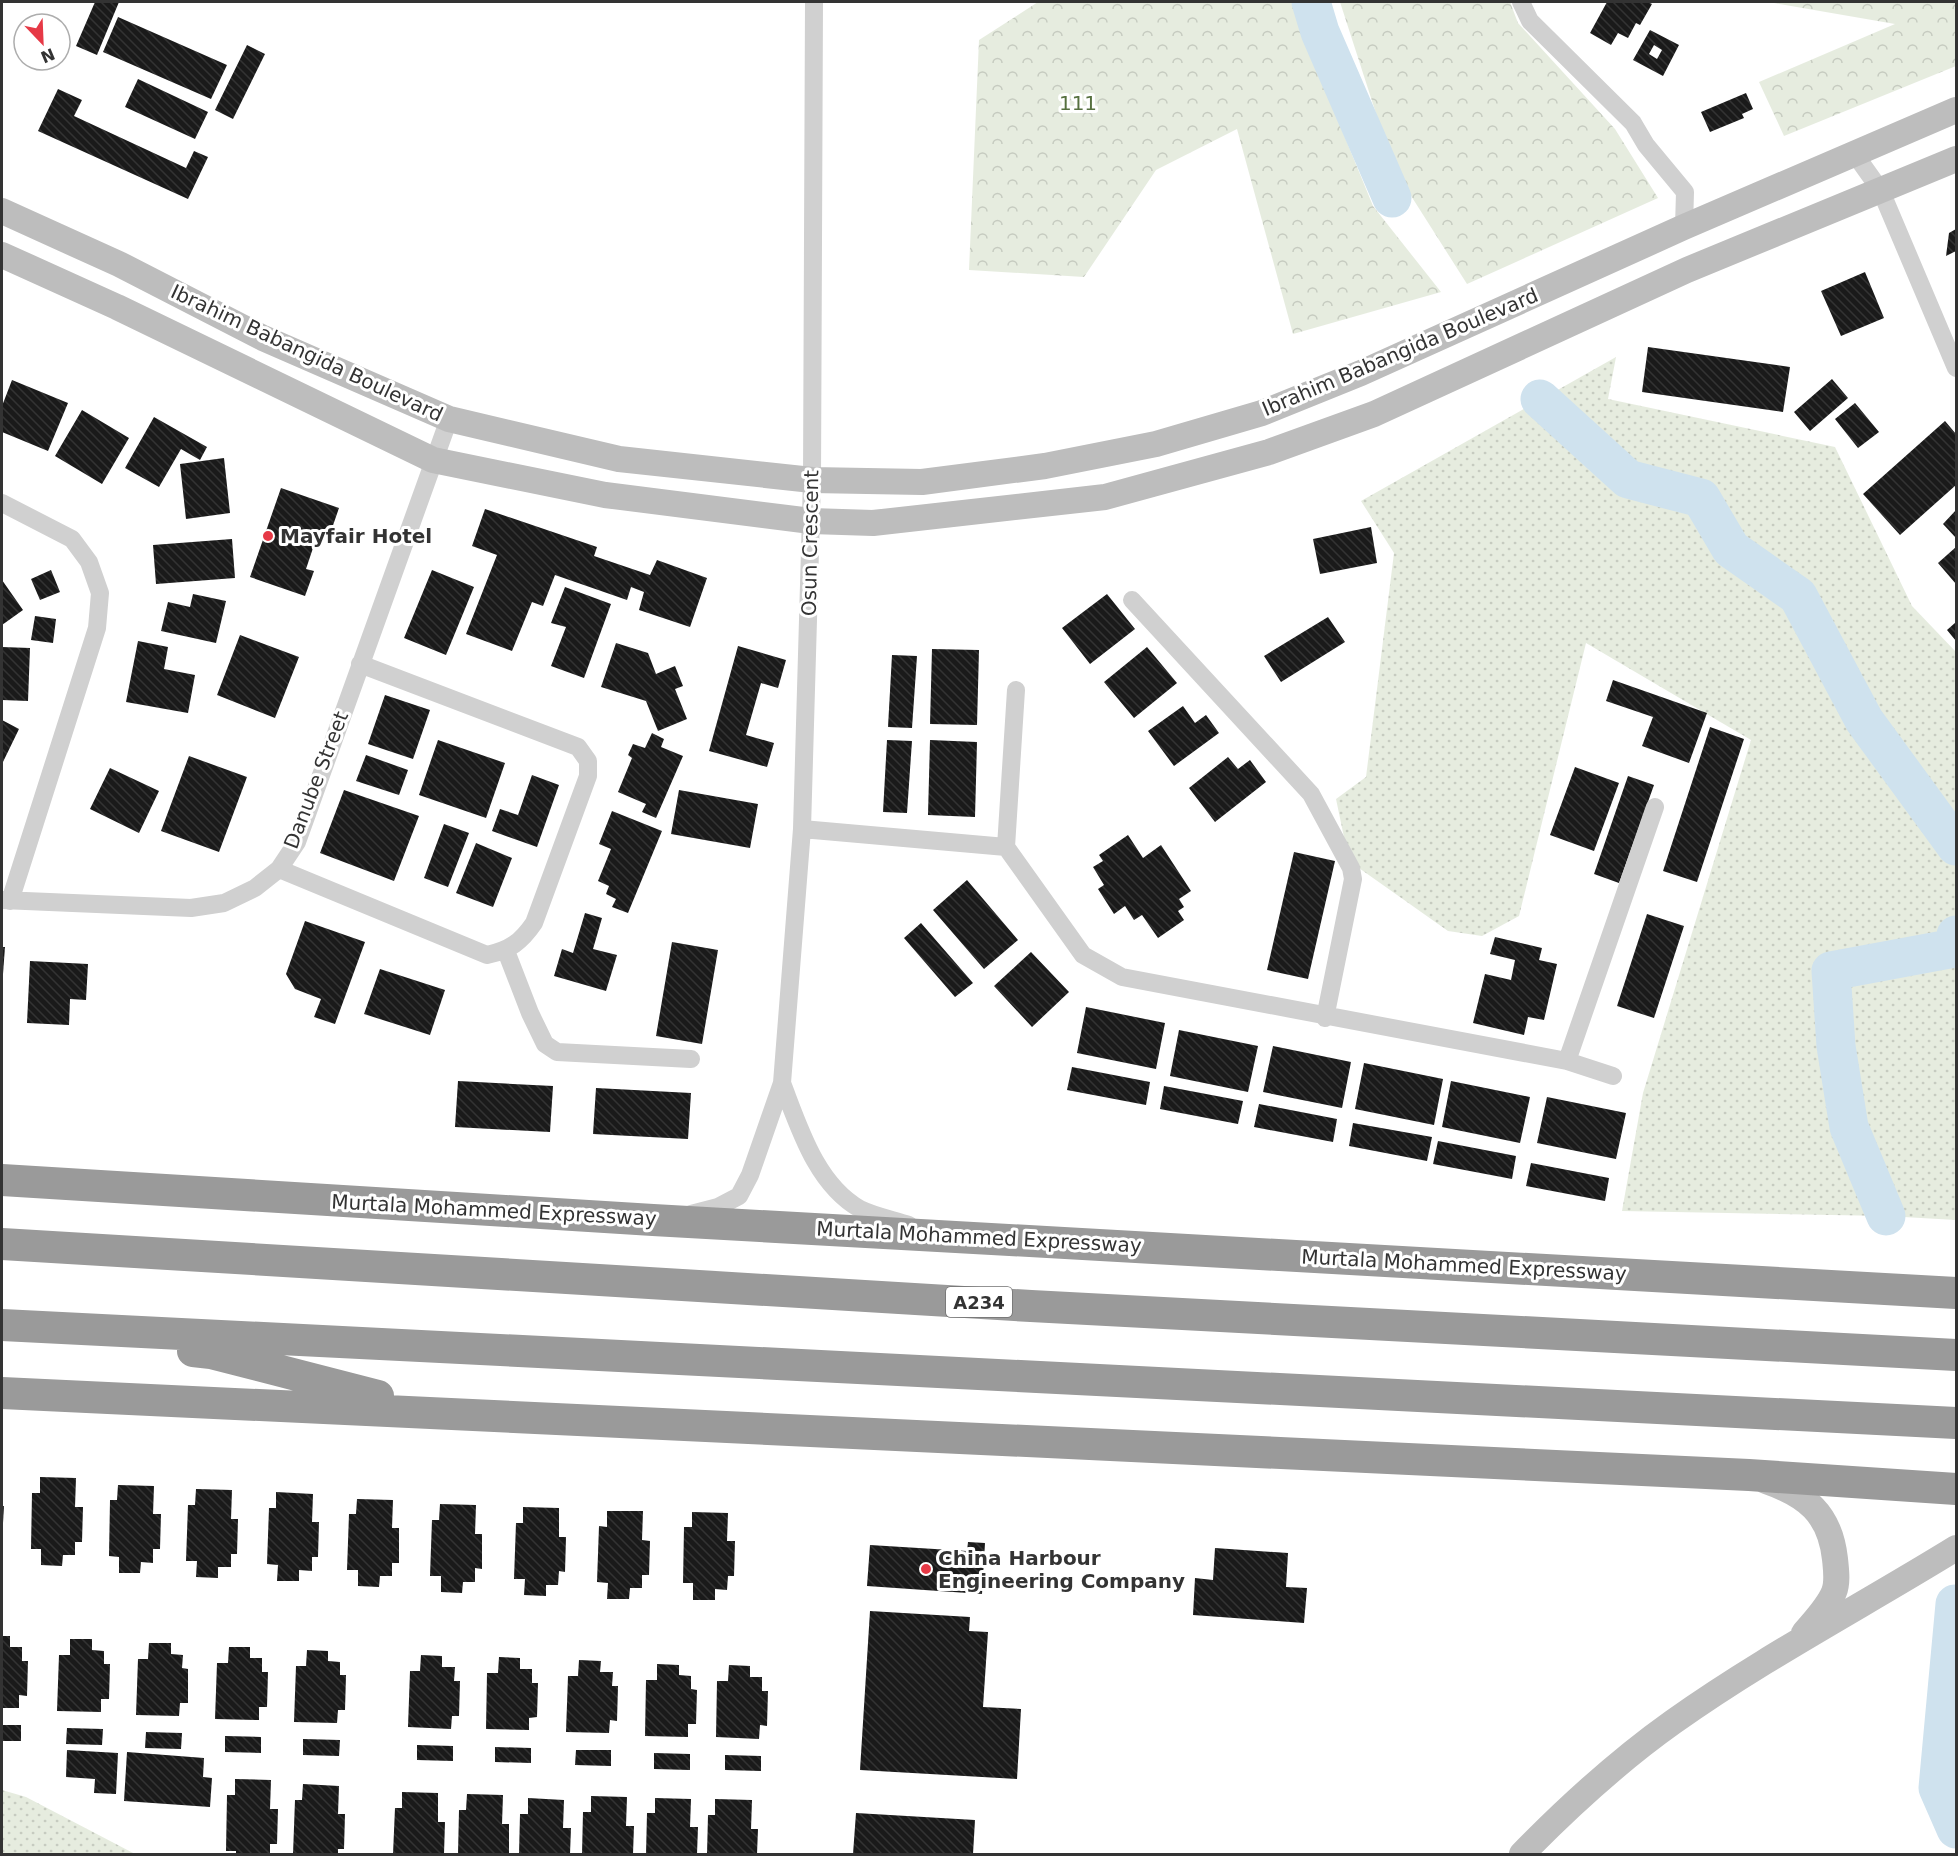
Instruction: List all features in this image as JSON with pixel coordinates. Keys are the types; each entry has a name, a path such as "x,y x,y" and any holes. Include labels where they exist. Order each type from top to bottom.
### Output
{"highway":[{"name":"Murtala Mohammed Expressway","path":"2,1180 653,1220 936,1234 1956,1293"},
{"name":"A234","path":"2,1244 1007,1304 1956,1355"},
{"path":"2,1327 211,1353 440,1412"},
{"path":"2,1327 1956,1423"},
{"path":"2,1394 440,1412 1065,1445 1749,1475 1956,1489"}],"street":[{"name":"Osun Crescent","path":"782,1083 802,830 812,480 814,2"},
{"path":"1521,2 1530,21 1633,123 1646,145 1685,192 1684,227"},
{"name":"Ibrahim Babangida Boulevard","path":"2,211 119,264 263,338 449,419 619,459 812,480 922,482 1045,466 1156,444 1262,413 1361,373 1684,227 1956,110"},
{"path":"1854,153 1881,191 1956,368"},
{"name":"Ibrahim Babangida Boulevard","path":"2,255 117,307 433,460 605,495 811,521 873,523 929,519 1105,497 1269,452 1374,414 1530,345 1687,270 1956,159"},
{"name":"Danube Street","path":"6,900 191,908 224,903 255,888 279,868 297,842 449,419"},
{"path":"2,504 72,539 89,562 100,593 94,640 6,900"},
{"path":"1132,600 1311,794 1351,868 1353,879 1326,1018"},
{"path":"279,868 487,955 506,951 523,939 534,923 588,776 588,761 578,747 360,664"},
{"path":"1016,690 1006,847 1083,954 1122,977 1326,1018 1567,1061 1613,1076"},
{"path":"1567,1061 1655,807"},
{"path":"802,830 1006,847"},
{"path":"506,951 530,1013 545,1044 557,1052 691,1059"},
{"path":"653,1220 700,1212 739,1196 750,1174 782,1083"},
{"path":"782,1083 804,1140 828,1181 860,1208 936,1234"},
{"path":"1749,1475 1794,1490 1815,1508 1827,1527 1834,1548 1835,1590 1823,1610 1792,1647"},
{"path":"1522,1854 1581,1795 1634,1752 1731,1683 1956,1548"}],"green space":[{"name":"111","path":"1038,2 1296,2 1306,42 1373,206 1441,292 1293,334 1237,129 1156,170 1084,277 969,270 979,40"},
{"path":"1340,2 1510,2 1518,23 1615,129 1658,198 1467,284 1394,169"},
{"path":"1768,2 1956,2 1956,66 1784,136 1759,82 1895,24"},
{"path":"1616,357 1608,399 1835,447 1912,606 1956,652 1956,1220 1886,1216 1622,1211 1643,1093 1751,740 1586,643 1519,916 1482,936 1448,931 1349,861 1336,799 1366,777 1394,553 1361,501"},
{"path":"2,1790 26,1797 135,1854 2,1854"}],"building":[{"path":"95,2 119,2 97,55 76,46"},
{"path":"1607,2 1648,2 1652,4 1640,25 1636,23 1628,38 1618,33 1611,45 1590,33"},
{"path":"118,17 227,65 211,99 103,52"},
{"path":"1650,30 1679,45 1663,76 1633,60","holes":["1654,45 1662,50 1657,59 1649,54"]},
{"path":"247,45 265,54 233,119 215,110"},
{"path":"138,79 208,112 195,139 125,107"},
{"path":"58,89 82,100 74,116 186,168 194,151 208,157 188,199 38,131"},
{"path":"1746,93 1753,109 1742,114 1744,118 1710,132 1701,112"},
{"path":"1956,229 1956,251 1946,256 1949,233"},
{"path":"1865,272 1884,318 1841,336 1821,291"},
{"path":"1648,347 1790,367 1783,412 1642,392"},
{"path":"1832,379 1848,398 1810,431 1794,412"},
{"path":"12,380 68,403 48,451 2,432 2,406"},
{"path":"1855,403 1879,432 1858,448 1835,419"},
{"path":"82,410 129,438 102,484 55,456"},
{"path":"154,417 207,447 200,460 181,449 159,487 125,468"},
{"path":"1945,421 1956,434 1956,485 1900,535 1863,494"},
{"path":"224,458 230,513 186,519 180,464"},
{"path":"281,488 339,508 330,534 319,530 306,569 314,571 305,596 250,577"},
{"path":"485,509 597,547 594,556 650,575 657,560 707,578 690,627 639,610 644,592 631,587 627,600 555,575 543,606 532,602 512,651 466,634 497,555 472,546"},
{"path":"1956,510 1956,538 1943,524"},
{"path":"1371,527 1377,563 1320,574 1313,539"},
{"path":"232,539 235,578 156,584 153,545"},
{"path":"1956,547 1956,584 1938,563"},
{"path":"51,570 60,592 40,600 31,579"},
{"path":"432,570 474,587 446,655 404,638"},
{"path":"2,580 23,610 2,625"},
{"path":"565,587 611,604 584,678 551,666 566,627 551,623"},
{"path":"193,594 226,601 216,643 161,631 168,602 190,607"},
{"path":"1107,594 1135,629 1090,664 1062,628"},
{"path":"35,616 56,619 53,643 31,640"},
{"path":"1328,617 1345,642 1281,682 1264,656"},
{"path":"1956,622 1956,641 1947,630"},
{"path":"240,635 299,657 275,718 217,695"},
{"path":"138,641 168,647 164,669 195,675 188,713 126,702"},
{"path":"616,643 648,653 656,674 675,666 683,686 675,689 687,719 658,731 646,701 601,687"},
{"path":"738,646 786,660 778,688 761,683 746,735 774,743 767,767 709,751"},
{"path":"2,647 30,648 28,701 2,700"},
{"path":"1147,647 1177,683 1134,718 1104,682"},
{"path":"932,649 979,650 977,725 930,724"},
{"path":"892,655 917,656 912,728 888,727"},
{"path":"1613,680 1707,713 1689,763 1642,746 1653,717 1606,701"},
{"path":"385,695 430,710 413,759 368,744"},
{"path":"1183,706 1195,723 1206,715 1219,733 1174,766 1148,731"},
{"path":"2,720 19,729 2,764"},
{"path":"1710,727 1744,739 1697,882 1663,871"},
{"path":"652,733 664,739 661,747 683,756 656,818 642,812 646,804 618,792 632,758 628,755 633,744 645,748"},
{"path":"438,740 505,763 486,818 419,795"},
{"path":"887,740 912,741 907,813 883,812"},
{"path":"930,740 977,742 975,817 928,815"},
{"path":"366,755 408,770 399,795 356,781"},
{"path":"189,756 247,777 219,852 161,831"},
{"path":"1228,757 1238,769 1250,760 1266,782 1215,822 1189,788"},
{"path":"1575,767 1619,783 1594,851 1550,835"},
{"path":"110,768 159,791 139,833 90,809"},
{"path":"532,775 559,785 537,847 492,831 500,809 518,815"},
{"path":"1628,776 1654,785 1619,883 1594,874"},
{"path":"344,790 419,816 394,881 320,853"},
{"path":"679,790 758,804 750,848 671,834"},
{"path":"612,811 662,831 628,913 612,907 616,899 606,894 609,886 598,881 611,849 599,844"},
{"path":"444,824 469,833 448,887 424,878"},
{"path":"1128,835 1143,858 1161,845 1191,891 1179,899 1184,907 1178,911 1184,920 1158,938 1142,915 1134,920 1125,906 1114,914 1098,889 1104,885 1093,867 1103,861 1099,855"},
{"path":"476,843 512,858 493,907 456,893"},
{"path":"1294,852 1335,861 1308,979 1267,970"},
{"path":"967,880 1018,940 984,969 933,910"},
{"path":"585,913 602,918 593,949 617,955 606,991 554,976 562,949 573,953"},
{"path":"1647,914 1684,926 1654,1018 1617,1006"},
{"path":"305,921 365,942 335,1024 314,1017 321,999 295,989 286,974"},
{"path":"921,923 973,983 955,997 904,938"},
{"path":"1495,937 1542,948 1539,960 1557,964 1544,1020 1528,1017 1524,1035 1473,1023 1485,974 1511,980 1515,960 1490,954"},
{"path":"672,942 718,950 702,1044 656,1036"},
{"path":"2,947 5,947 3,974 2,974"},
{"path":"1031,952 1069,992 1032,1027 994,986"},
{"path":"30,961 88,964 86,1000 70,999 69,1025 27,1023"},
{"path":"380,969 445,990 430,1035 364,1014"},
{"path":"1086,1007 1165,1023 1156,1069 1077,1053"},
{"path":"1179,1030 1258,1046 1248,1092 1170,1076"},
{"path":"1273,1046 1351,1062 1342,1108 1263,1092"},
{"path":"1364,1063 1443,1079 1434,1125 1355,1109"},
{"path":"1072,1067 1150,1082 1146,1105 1067,1090"},
{"path":"458,1081 553,1086 550,1132 455,1127"},
{"path":"1451,1081 1530,1097 1520,1143 1442,1127"},
{"path":"1164,1086 1243,1101 1238,1124 1160,1109"},
{"path":"596,1088 691,1093 688,1139 593,1134"},
{"path":"1547,1097 1626,1113 1616,1159 1537,1143"},
{"path":"1259,1104 1337,1119 1333,1142 1254,1127"},
{"path":"1353,1123 1432,1137 1427,1161 1349,1146"},
{"path":"1438,1141 1516,1156 1512,1179 1433,1164"},
{"path":"1531,1163 1609,1178 1605,1201 1526,1186"},
{"path":"40,1477 76,1478 75,1507 83,1507 82,1542 75,1542 75,1555 63,1555 62,1566 41,1565 41,1549 31,1549 32,1493 40,1493"},
{"path":"118,1485 154,1486 153,1514 161,1514 160,1549 153,1549 153,1563 141,1562 140,1573 119,1573 119,1557 109,1556 110,1500 117,1500"},
{"path":"196,1489 232,1490 231,1519 238,1519 237,1554 231,1554 231,1567 218,1567 218,1578 196,1577 197,1561 186,1561 188,1505 195,1505"},
{"path":"276,1492 313,1494 312,1522 319,1522 318,1557 312,1557 312,1571 299,1570 299,1581 277,1581 278,1565 267,1564 269,1508 276,1508"},
{"path":"357,1499 393,1500 392,1528 399,1528 399,1563 392,1563 392,1576 380,1576 379,1587 358,1586 358,1570 347,1570 349,1514 356,1514"},
{"path":"440,1504 476,1505 475,1534 482,1534 482,1569 475,1568 475,1582 463,1582 462,1593 441,1592 441,1576 430,1576 432,1520 439,1520"},
{"path":"2,1506 4,1506 3,1523 2,1523"},
{"path":"523,1507 559,1508 559,1537 566,1537 565,1572 559,1571 558,1585 546,1585 546,1596 524,1595 525,1579 514,1579 516,1523 523,1523"},
{"path":"607,1511 643,1511 642,1540 650,1541 649,1575 642,1575 642,1588 630,1588 629,1599 607,1599 608,1583 597,1582 599,1526 607,1527"},
{"path":"692,1512 728,1513 727,1541 735,1541 734,1576 728,1576 727,1590 715,1589 715,1600 693,1600 693,1583 683,1583 684,1527 692,1527"},
{"name":"China Harbour Engineering Company","path":"968,1542 985,1543 982,1594 867,1586 870,1545 967,1551"},
{"path":"1215,1548 1288,1553 1286,1587 1307,1588 1304,1623 1193,1615 1195,1578 1213,1580"},
{"path":"870,1611 970,1617 969,1631 988,1632 983,1707 1021,1709 1017,1779 860,1770"},
{"path":"2,1636 10,1636 10,1647 22,1647 22,1661 28,1661 27,1696 19,1695 19,1708 2,1708"},
{"path":"70,1639 92,1639 92,1650 104,1651 104,1664 110,1664 109,1699 101,1699 101,1712 57,1711 59,1655 70,1655"},
{"path":"149,1643 171,1643 171,1654 183,1655 182,1668 188,1669 188,1703 180,1703 179,1716 136,1715 138,1659 148,1659"},
{"path":"229,1647 250,1647 250,1658 262,1658 262,1672 268,1672 267,1707 259,1707 259,1720 215,1719 217,1663 228,1663"},
{"path":"307,1650 328,1651 328,1661 340,1662 340,1675 346,1675 345,1710 338,1710 337,1723 294,1722 296,1666 306,1666"},
{"path":"421,1655 442,1656 442,1667 455,1667 454,1681 460,1681 459,1716 452,1716 451,1729 408,1727 410,1671 420,1671"},
{"path":"499,1657 520,1658 520,1669 532,1669 532,1683 538,1683 537,1717 529,1718 529,1730 486,1729 487,1673 498,1673"},
{"path":"579,1660 601,1661 600,1672 613,1672 612,1686 618,1686 617,1721 610,1720 609,1733 566,1732 568,1676 578,1676"},
{"path":"657,1664 679,1665 679,1675 691,1676 691,1689 697,1690 696,1724 688,1724 688,1737 645,1736 646,1680 657,1680"},
{"path":"729,1665 750,1666 750,1677 762,1677 762,1691 768,1691 767,1726 760,1725 759,1739 716,1737 717,1681 728,1681"},
{"path":"2,1725 21,1725 21,1741 2,1741"},
{"path":"67,1728 103,1729 102,1745 66,1744"},
{"path":"146,1732 182,1733 181,1749 145,1748"},
{"path":"225,1736 261,1737 261,1753 225,1752"},
{"path":"303,1739 340,1740 339,1756 303,1755"},
{"path":"417,1745 453,1746 453,1761 417,1760"},
{"path":"495,1747 531,1748 531,1763 495,1762"},
{"path":"67,1750 118,1753 116,1794 94,1793 95,1779 66,1777"},
{"path":"576,1750 611,1750 611,1766 575,1765"},
{"path":"127,1752 204,1758 203,1777 212,1778 210,1807 124,1801"},
{"path":"654,1753 690,1754 690,1770 654,1769"},
{"path":"725,1755 761,1756 761,1771 725,1770"},
{"path":"235,1779 271,1780 270,1809 278,1809 277,1844 270,1844 270,1854 236,1854 236,1851 226,1851 227,1795 235,1795"},
{"path":"303,1784 339,1786 338,1814 345,1814 344,1849 338,1849 338,1854 293,1854 295,1800 302,1800"},
{"path":"402,1792 438,1793 438,1822 445,1822 444,1854 393,1854 395,1808 402,1808"},
{"path":"467,1794 503,1795 502,1824 509,1824 509,1854 458,1854 459,1810 466,1810"},
{"path":"591,1796 627,1797 626,1826 634,1826 633,1854 582,1854 583,1812 591,1812"},
{"path":"528,1798 564,1800 563,1828 571,1828 570,1854 519,1854 520,1814 528,1814"},
{"path":"655,1798 691,1799 690,1827 698,1827 697,1854 646,1854 647,1813 655,1813"},
{"path":"715,1799 752,1800 751,1829 758,1829 757,1854 707,1854 708,1815 715,1815"},
{"path":"856,1813 975,1820 973,1854 853,1854"}],"waterway":[{"path":"1311,2 1320,32 1392,198"},
{"path":"1540,399 1628,479 1701,498 1731,549 1798,596 1864,720 1956,846"},
{"path":"1886,1216 1849,1127 1836,1046 1831,971 1955,948 1956,935"},
{"path":"1955,1604 1938,1788 1956,1829"}],"place":[{"name":"Mayfair Hotel","path":"268,536"},
{"name":"China Harbour Engineering Company","path":"926,1569"}]}
